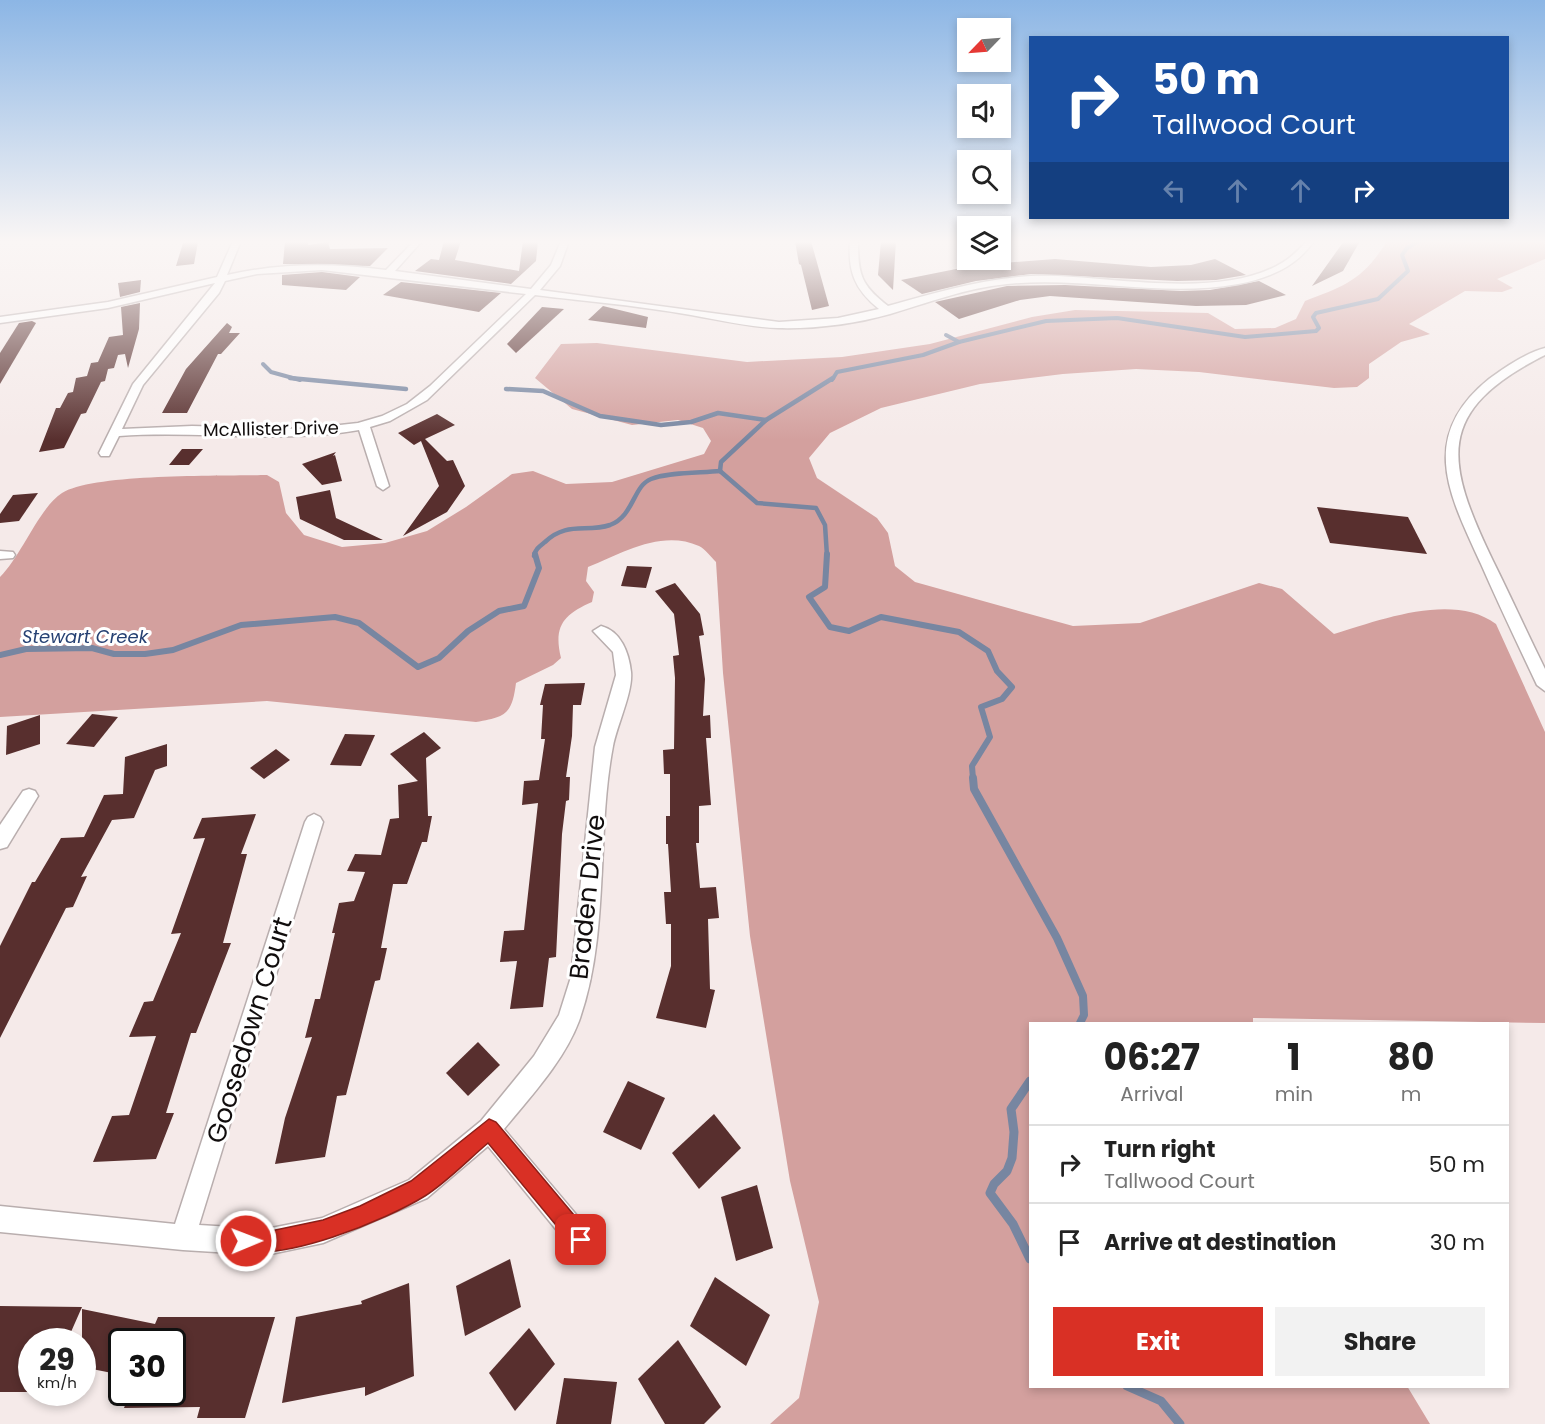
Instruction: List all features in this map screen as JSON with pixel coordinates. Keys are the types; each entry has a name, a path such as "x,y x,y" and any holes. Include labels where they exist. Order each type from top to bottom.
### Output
{"street":[{"path":"0,320 90,307"},
{"path":"105,453 138,384 204,307"},
{"name":"McAllister Drive","path":"114,433 193,430 312,432 363,425 399,412 425,396 515,307"},
{"path":"664,307 762,325 835,322 900,307"},
{"path":"884,307 888,311"},
{"path":"1545,351 1508,369 1472,398 1462,413 1452,450 1452,473 1463,512 1545,685"},
{"path":"363,425 383,486"},
{"name":"Braden Drive","path":"0,1219 183,1237 266,1242 323,1230 418,1189 489,1129 510,1106 547,1056 568,1020 581,977 604,747 624,675 620,650 601,632"},
{"path":"0,841 29,796"},
{"name":"Goosedown Court","path":"183,1237 314,822"},
{"path":"489,1129 581,1240"}],"shaded area":[{"path":"1302,307 1437,307 1409,324 1430,334 1401,342 1369,364 1369,378 1357,387 1334,388 1199,372 1136,369 1063,374 980,384 881,408 830,433 809,458 817,478 877,518 888,533 895,566 915,582 1073,626 1140,623 1259,583 1282,589 1334,634 1394,616 1438,609 1459,610 1479,615 1496,624 1545,732 1545,1023 1253,1018 1253,1022 1029,1022 1029,1388 1408,1388 1430,1424 770,1424 799,1398 819,1302 790,1181 750,936 723,673 716,562 699,546 685,541 657,541 628,550 588,567 586,581 594,592 592,602 574,611 563,622 559,637 561,658 553,665 516,683 512,701 506,712 501,716 486,720 476,722 267,701 0,717 0,577 16,557 46,509 62,493 78,487 101,482 160,477 267,475 279,482 286,513 304,535 342,547 385,543 427,531 512,474 533,471 566,484 612,482 704,454 711,441 703,428 678,420 632,425 572,409 535,378 561,344 597,343 747,362 842,357 930,344 1032,317 1075,310 1208,313 1235,329 1275,328 1296,319"}],"building":[{"path":"121,307 140,307 139,329 128,368 125,354 118,355 114,368 108,369 105,381 101,382 86,413 81,414 64,448 39,452 56,408 60,408 68,393 73,392 76,378 87,376 91,363 98,362 109,337 123,335"},
{"path":"453,307 484,307 479,312"},
{"path":"542,307 564,309 516,353 507,344"},
{"path":"601,307 648,317 646,328 588,320"},
{"path":"943,307 996,307 959,319"},
{"path":"32,321 36,323 0,384 0,353 19,323"},
{"path":"227,323 232,327 229,333 240,333 221,354 218,354 187,413 162,413 186,369"},
{"path":"437,414 455,425 425,439 447,461 453,460 465,486 447,512 403,536 439,486 421,441 414,445 398,433"},
{"path":"182,449 203,449 189,465 169,465"},
{"path":"336,452 333,456 335,455 342,481 322,485 302,464"},
{"path":"330,490 336,518 383,540 344,540 300,519 296,497"},
{"path":"38,493 19,521 0,523 0,514 13,495"},
{"path":"1317,507 1408,517 1427,554 1330,543"},
{"path":"627,566 652,567 646,588 621,586"},
{"path":"675,583 700,614 704,635 699,636 705,679 703,716 710,715 711,738 706,738 711,805 699,806 699,843 696,843 700,888 716,887 719,918 708,919 710,989 715,990 706,1028 656,1018 671,966 671,924 666,924 664,892 671,892 668,844 666,844 666,816 670,816 670,774 664,774 663,750 674,749 673,656 679,655 674,614 655,591"},
{"path":"585,683 581,705 573,705 572,736 566,777 570,777 569,800 566,801 562,834 556,957 549,958 543,1007 510,1009 517,961 500,962 504,931 524,930 538,803 522,805 524,781 539,780 545,739 541,739 543,705 540,705 545,684"},
{"path":"92,714 118,717 94,747 66,744"},
{"path":"40,715 40,744 6,755 7,726"},
{"path":"424,732 441,748 426,758 428,816 432,816 427,842 422,842 407,884 393,884 381,948 387,948 380,980 375,981 346,1095 337,1096 325,1157 275,1164 285,1118 312,1037 305,1038 315,999 320,999 335,933 332,933 339,903 354,901 365,872 347,871 355,854 381,855 390,819 399,818 398,785 418,781 390,754"},
{"path":"345,734 375,735 361,766 330,765"},
{"path":"167,744 167,766 155,770 134,818 112,820 81,877 87,876 73,907 66,908 0,1038 0,946 32,882 35,882 61,838 84,837 104,795 123,794 125,757"},
{"path":"276,749 290,760 264,779 250,768"},
{"path":"256,814 241,854 247,854 223,943 231,943 196,1033 191,1033 166,1113 174,1113 156,1159 93,1162 112,1116 129,1115 156,1036 129,1037 144,1002 153,1001 181,933 171,934 205,838 193,839 202,818"},
{"path":"478,1042 500,1065 468,1096 446,1073"},
{"path":"628,1081 665,1098 641,1150 603,1132"},
{"path":"714,1114 741,1148 699,1189 672,1153"},
{"path":"757,1185 773,1248 736,1261 721,1197"},
{"path":"510,1259 521,1307 465,1336 456,1286"},
{"path":"715,1277 770,1315 746,1366 690,1326"},
{"path":"409,1283 414,1376 365,1396 365,1387 282,1403 296,1317 362,1304 361,1301"},
{"path":"0,1306 82,1307 73,1328 18,1328 18,1392 0,1392"},
{"path":"82,1309 155,1324 158,1317 275,1317 245,1418 197,1418 200,1407 124,1408 125,1406 186,1406 186,1328 108,1328 108,1372 96,1370 96,1328 82,1328"},
{"path":"529,1328 555,1364 515,1411 489,1373"},
{"path":"678,1340 721,1407 704,1424 665,1424 638,1379"},
{"path":"564,1378 617,1382 611,1424 556,1424"}],"waterway":[{"name":"Stewart Creek","path":"959,342 1046,321 1117,318 1245,337 1316,331 1319,328 1313,317 1316,313 1341,307"},
{"path":"946,335 959,342"},
{"name":"Stewart Creek","path":"832,380 837,372 923,355 959,342"},
{"path":"263,364 271,372 294,378"},
{"path":"290,378 294,378"},
{"path":"294,378 406,389"},
{"path":"294,378 300,380"},
{"name":"Stewart Creek","path":"766,420 833,378"},
{"path":"506,389 543,391 600,416 661,425 691,422 718,413 766,420"},
{"name":"Stewart Creek","path":"720,471 721,462 766,420"},
{"name":"Stewart Creek","path":"534,556 540,546 561,532 601,527 618,521 629,508 640,488 651,479 676,474 720,471"},
{"path":"720,471 757,503 816,508 825,525 827,555"},
{"name":"Stewart Creek","path":"0,655 26,649 92,648 114,654 145,654 173,650 241,625 335,617 359,623 418,667 439,658 468,631 499,611 524,606 539,568 535,554"},
{"path":"827,555 825,587 809,597 830,627 849,631 881,617 959,632 988,651 997,671 1012,687 1002,699 981,707 990,737 972,766 973,779"},
{"path":"973,778 974,789 1057,938 1083,996 1084,1015 1080,1022"},
{"path":"1029,1082 1011,1109 1014,1132 1012,1158 1007,1171 994,1184 990,1193 1013,1224 1029,1257"},
{"path":"1132,1388 1161,1401 1180,1424"}],"route":[{"path":"246,1241 266,1242 323,1230 364,1214 418,1189 489,1129 581,1240"}]}
